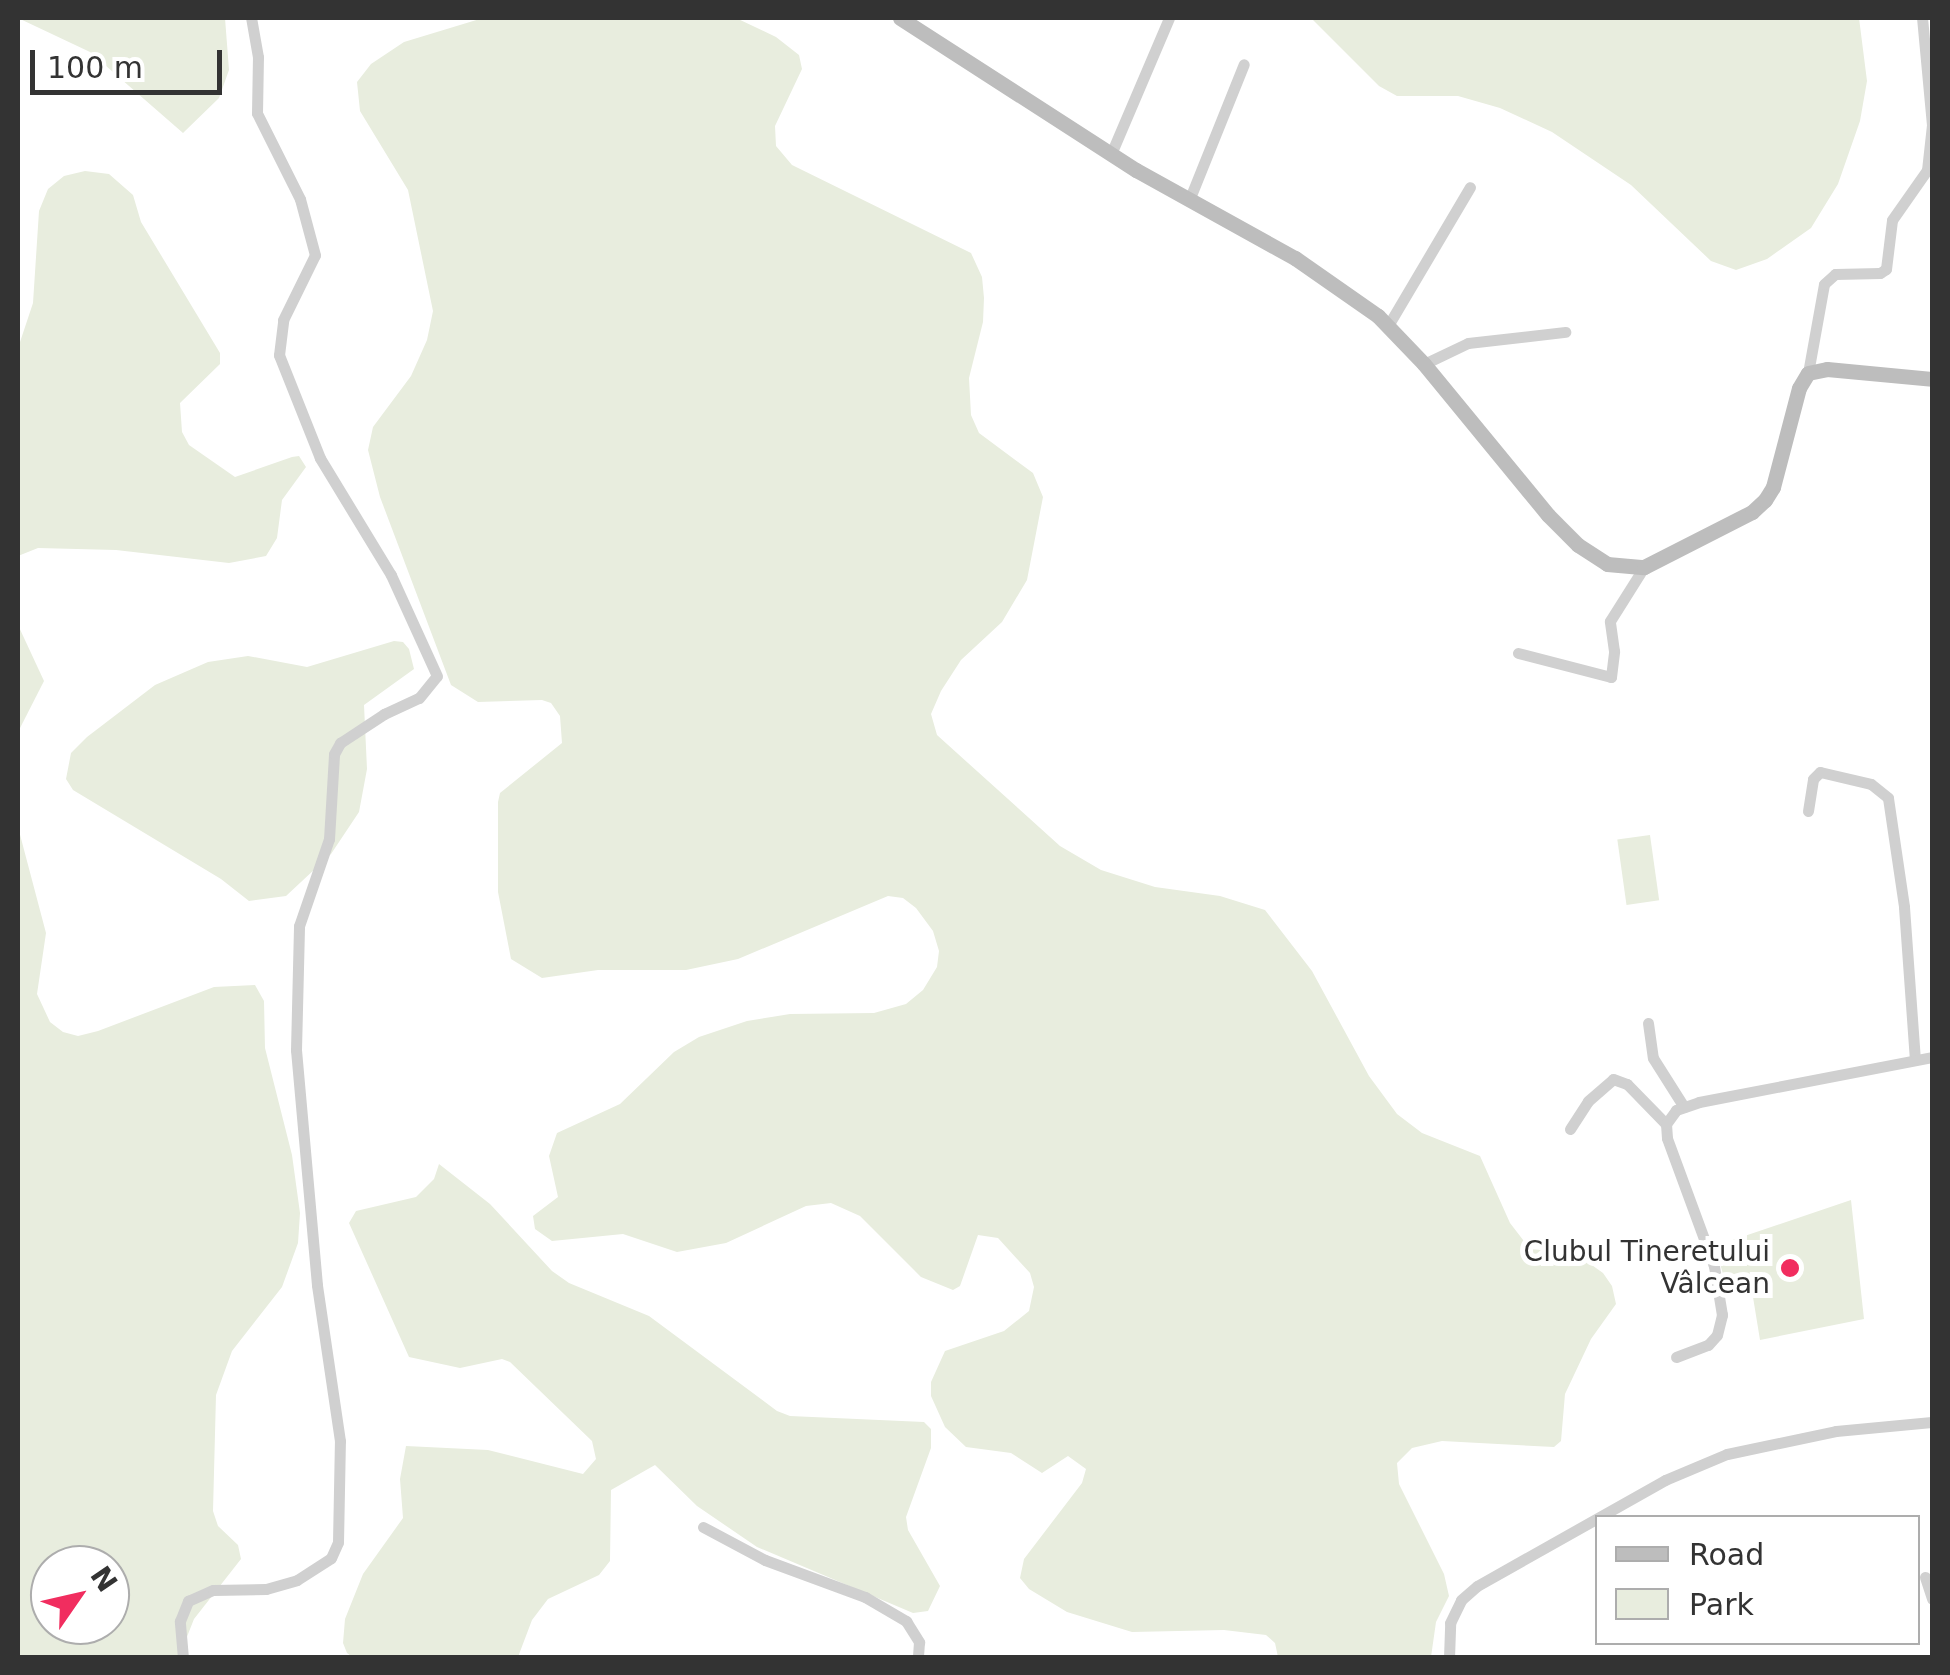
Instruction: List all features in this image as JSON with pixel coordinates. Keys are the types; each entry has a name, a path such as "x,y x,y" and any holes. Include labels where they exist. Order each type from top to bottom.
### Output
{"street":[{"path":"182,1658 180,1621 188,1601 212,1590 266,1589 296,1580 331,1558 338,1542 340,1441 318,1285 296,1050 299,926 329,839 334,754 340,743 384,714 419,698 437,676 391,575 320,458 279,355 283,320 314,255 300,199 257,113 258,57 252,18"},
{"path":"900,18 1111,154 1295,258 1389,324 1562,531 1607,564 1644,567"},
{"path":"1111,154 1169,18"},
{"path":"1518,654 1611,677 1614,650 1610,621 1644,567 1752,512 1765,500 1773,487 1800,388 1808,373 1824,284 1835,274 1880,274 1886,269 1892,220 1927,170 1932,126 1922,18"},
{"path":"1190,198 1244,64"},
{"path":"1389,324 1470,188"},
{"path":"1424,364 1468,343 1565,332"},
{"path":"1808,373 1827,369 1932,379"},
{"path":"1808,811 1813,779 1820,772 1871,784 1888,798 1904,908 1915,1060"},
{"path":"1648,1023 1653,1058 1684,1106"},
{"path":"1666,1124 1684,1106 1932,1057"},
{"path":"1570,1129 1588,1101 1612,1079 1628,1084 1666,1124 1667,1138 1721,1295 1717,1335 1701,1351 1676,1357"},
{"path":"1601,1515 1664,1480 1727,1454 1836,1431 1932,1422"},
{"path":"1448,1658 1450,1623 1461,1600 1486,1579 1595,1518"},
{"path":"702,1527 765,1560 865,1597 906,1621 918,1642 918,1658"},
{"path":"1924,1577 1932,1599"}],"green space":[{"path":"18,18 225,18 229,70 219,98 183,133 90,52"},
{"path":"483,18 736,18 776,37 799,55 802,69 775,126 776,146 792,165 971,253 982,277 984,298 983,322 969,378 971,415 979,433 1033,473 1043,497 1027,580 1002,622 961,660 941,691 931,714 937,735 1060,846 1101,870 1155,887 1220,896 1265,910 1312,971 1369,1076 1397,1114 1422,1133 1480,1156 1510,1223 1530,1249 1575,1253 1603,1273 1612,1286 1616,1304 1591,1339 1565,1394 1561,1441 1554,1447 1442,1441 1412,1448 1397,1463 1399,1484 1444,1574 1449,1596 1436,1622 1431,1657 1278,1657 1275,1643 1266,1635 1224,1630 1132,1632 1067,1612 1029,1589 1020,1578 1024,1559 1082,1483 1086,1469 1068,1456 1042,1473 1011,1453 966,1447 945,1427 931,1396 931,1382 945,1351 1004,1331 1029,1311 1034,1287 1030,1273 998,1238 978,1235 960,1286 953,1290 921,1277 860,1216 831,1203 806,1206 726,1243 677,1252 623,1234 552,1241 535,1229 533,1216 558,1197 549,1156 557,1133 620,1104 674,1052 699,1037 747,1021 790,1014 874,1013 906,1004 923,990 937,967 939,951 933,931 916,908 903,898 888,896 738,959 686,970 598,970 542,978 511,959 498,892 498,802 500,793 562,743 560,716 551,703 542,700 478,702 451,685 380,497 368,450 373,427 411,376 427,340 433,311 408,190 360,111 357,82 371,64 404,42"},
{"path":"1311,18 1859,18 1867,81 1860,121 1838,184 1811,228 1767,259 1736,270 1711,261 1631,185 1552,132 1500,108 1458,96 1397,96 1379,86"},
{"path":"85,171 109,174 133,195 141,222 220,353 220,364 180,403 182,432 189,445 235,477 299,456 306,467 282,500 277,538 266,556 229,563 116,550 38,548 18,556 18,348 33,303 39,211 48,189 64,176"},
{"path":"18,625 44,681 18,732"},
{"path":"394,641 403,642 409,649 414,669 364,705 367,769 359,812 331,854 286,896 249,901 221,879 73,790 66,779 71,753 87,737 155,685 208,662 248,656 307,667"},
{"path":"18,827 46,933 37,994 50,1022 63,1032 78,1036 98,1031 214,987 255,985 264,1001 265,1048 292,1155 300,1213 298,1243 282,1287 232,1351 216,1395 213,1511 218,1526 238,1545 241,1559 194,1619 179,1657 18,1657"},
{"path":"1650,835 1659,900 1627,905 1617,840"},
{"path":"439,1164 490,1204 552,1271 569,1283 649,1316 777,1411 790,1416 924,1422 931,1429 931,1448 906,1517 908,1530 940,1586 928,1611 913,1613 757,1547 697,1506 655,1465 611,1490 610,1561 599,1575 548,1599 532,1620 518,1657 354,1658 347,1653 343,1643 345,1619 363,1574 403,1518 400,1479 406,1446 488,1450 583,1474 596,1459 592,1441 510,1362 502,1359 460,1368 409,1357 349,1223 356,1211 416,1197 434,1179"},
{"name":"Clubul Tineretului Vâlcean","path":"1851,1200 1864,1319 1760,1340 1752,1291 1729,1295 1715,1246"}],"place":[{"name":"Clubul Tineretului Vâlcean","path":"1790,1268"}]}
